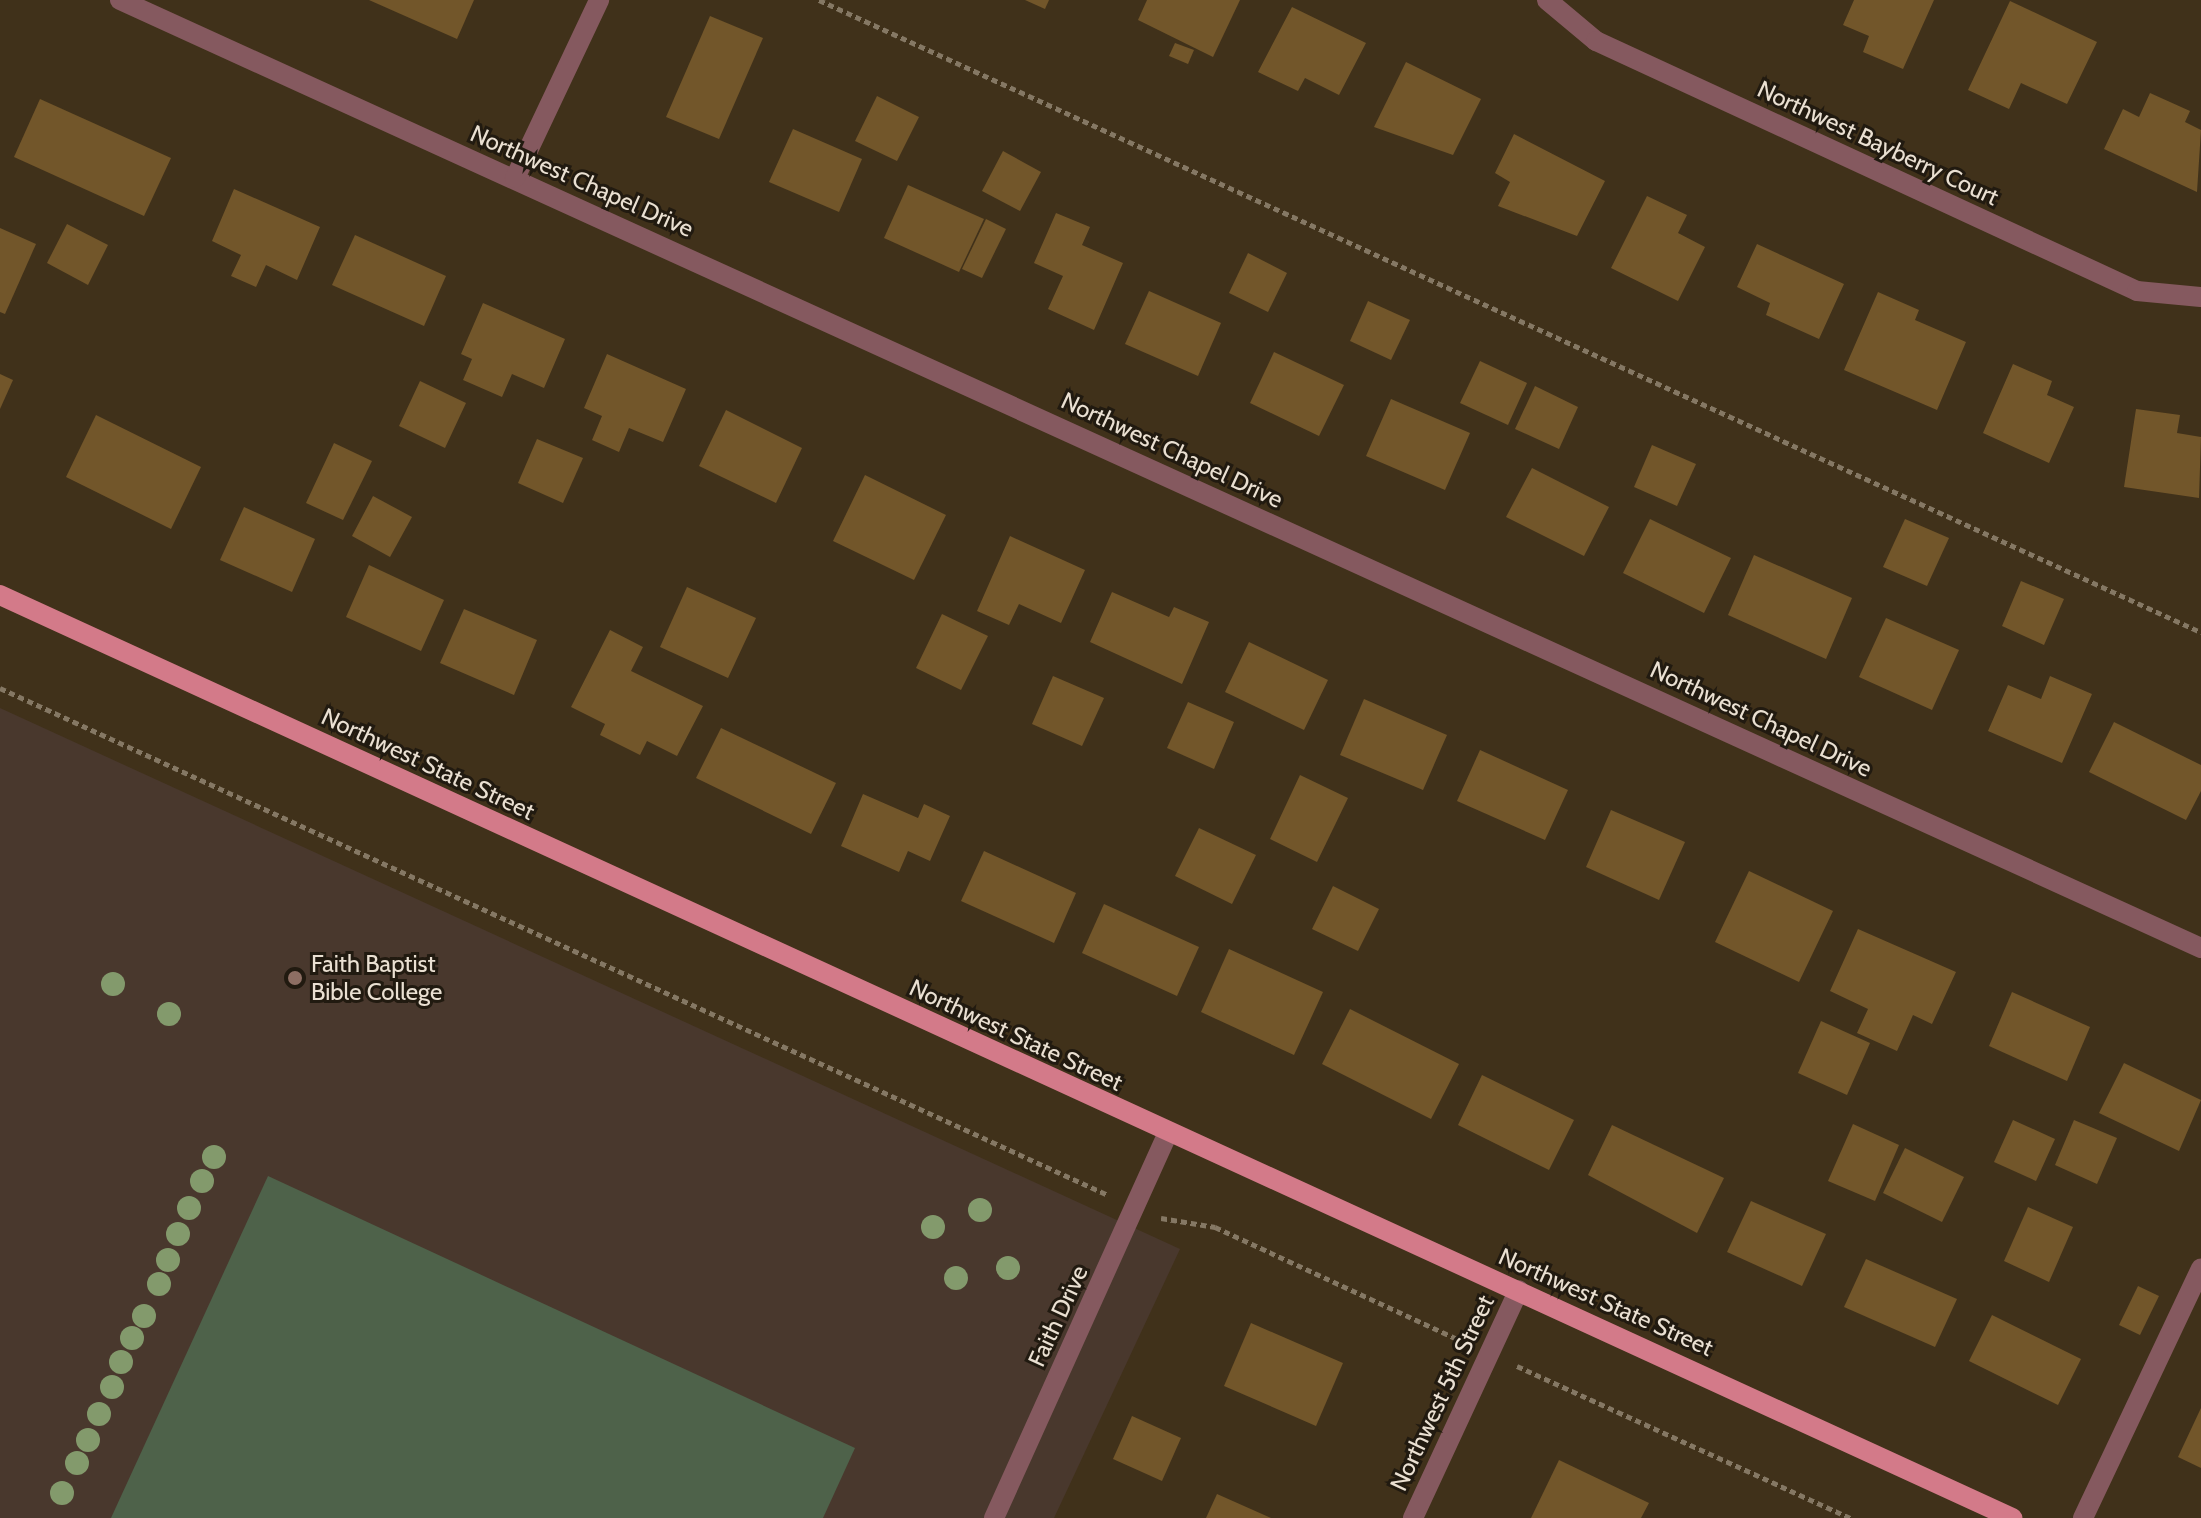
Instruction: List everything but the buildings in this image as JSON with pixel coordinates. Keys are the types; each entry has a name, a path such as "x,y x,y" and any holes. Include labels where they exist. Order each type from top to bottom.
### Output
{"main road":[{"name":"Northwest State Street","path":"0,595 1167,1134 1519,1290 2012,1518"}],"street":[{"name":"Northwest Chapel Drive","path":"120,0 2201,948"},
{"path":"515,178 599,0"},
{"name":"Northwest Bayberry Court","path":"1547,0 1596,41 2123,285 2201,297"},
{"name":"Faith Drive","path":"994,1518 1137,1208 1167,1134"},
{"path":"2083,1518 2201,1268"},
{"name":"Northwest 5th Street","path":"1413,1518 1519,1290"}],"path":[{"path":"819,0 2201,632"},
{"path":"0,688 1137,1208 1171,1223 1215,1227 1851,1518"}],"shaded area":[{"name":"Faith Baptist Bible College","path":"0,708 1180,1249 1054,1518 0,1518"}],"green space":[{"path":"268,1176 855,1448 823,1518 111,1518"}],"place":[{"name":"Faith Baptist Bible College","path":"295,978"}]}
